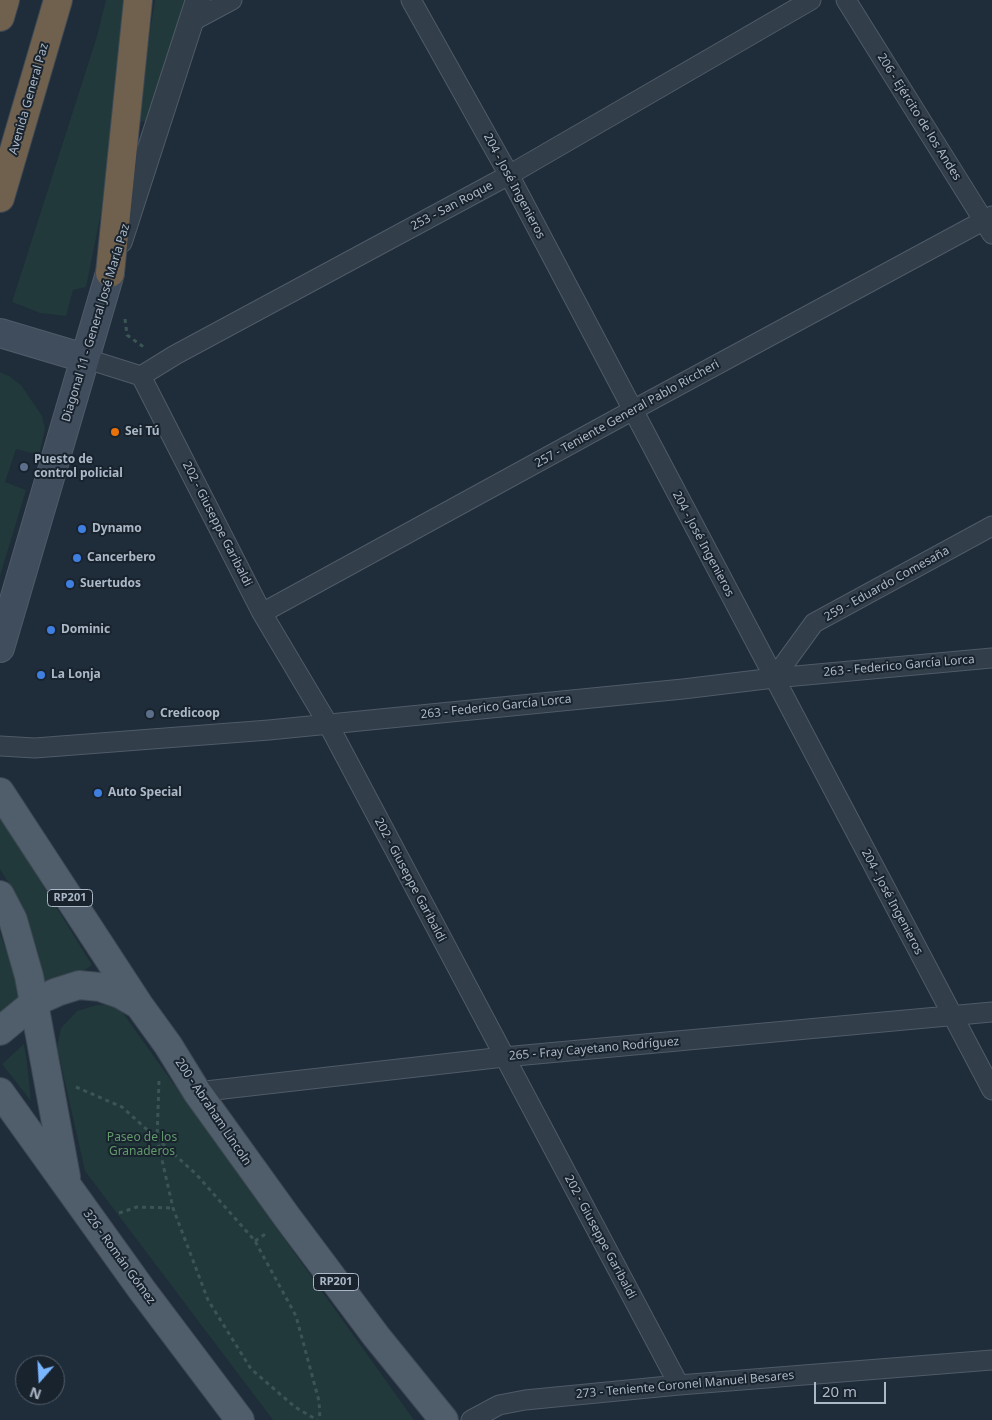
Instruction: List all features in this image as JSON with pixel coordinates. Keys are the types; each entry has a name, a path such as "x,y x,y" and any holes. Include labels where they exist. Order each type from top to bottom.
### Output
{"highway":[{"path":"0,17 5,0"},
{"name":"Avenida General Paz","path":"0,198 58,0"},
{"path":"110,273 138,0"}],"main road":[{"name":"Diagonal 11 - General José María Paz","path":"0,648 110,273"},
{"path":"0,333 84,358"},
{"name":"200 - Abraham Lincoln","path":"0,792 139,1006 168,1045 197,1092 376,1336 444,1420"},
{"path":"0,895 13,920 19,937 35,1002 48,1083 68,1185"},
{"path":"0,1031 35,1002 79,985 100,987 120,994 139,1006"},
{"name":"326 - Román Gómez","path":"0,1092 93,1222 240,1420"}],"street":[{"path":"194,11 232,0"},
{"name":"204 - José Ingenieros","path":"410,0 509,175 992,1090"},
{"name":"253 - San Roque","path":"141,376 175,355 509,175 811,0"},
{"name":"206 - Ejército de los Andes","path":"846,0 989,224"},
{"name":"Diagonal 11 - General José María Paz","path":"110,273 194,11"},
{"name":"257 - Teniente General Pablo Riccheri","path":"262,613 633,410 989,224"},
{"path":"84,358 141,376"},
{"name":"202 - Giuseppe Garibaldi","path":"141,376 262,613 328,724 679,1385"},
{"name":"259 - Eduardo Comesaña","path":"774,678 814,623 992,526"},
{"name":"263 - Federico García Lorca","path":"0,746 54,747 269,730 683,689 774,678 992,658"},
{"name":"265 - Fray Cayetano Rodríguez","path":"197,1092 504,1057 992,1012"},
{"name":"273 - Teniente Coronel Manuel Besares","path":"471,1420 499,1405 525,1400 679,1385 992,1360"}],"path":[{"path":"48,1083 66,1083 122,1107 157,1138 196,1174 255,1241 296,1316 319,1401 318,1420 295,1407 251,1369 208,1300 173,1208 157,1138 159,1075 168,1045"},
{"path":"93,1222 137,1207 173,1208"}],"green space":[{"path":"106,0 130,0 100,218 86,287 73,290 66,316 40,313 12,302 97,36"},
{"path":"155,0 184,0 149,121 136,122"},
{"path":"0,372 21,385 42,416 45,429 39,455 16,449 5,482 26,490 0,576"},
{"path":"0,816 92,965 48,995 38,953 21,904 0,869"},
{"path":"0,933 22,997 0,1021"},
{"name":"Paseo de los Granaderos","path":"97,1005 109,1005 120,1009 414,1420 273,1420 85,1171 57,1047 61,1028 77,1011"},
{"path":"24,1044 27,1063 31,1101 2,1064"}],"place":[{"name":"Sei Tú","path":"115,432"},
{"name":"Puesto de control policial","path":"24,467"},
{"name":"Dynamo","path":"82,529"},
{"name":"Cancerbero","path":"77,558"},
{"name":"Suertudos","path":"70,584"},
{"name":"Dominic","path":"51,630"},
{"name":"La Lonja","path":"41,675"},
{"name":"Credicoop","path":"150,714"},
{"name":"Auto Special","path":"98,793"}]}
